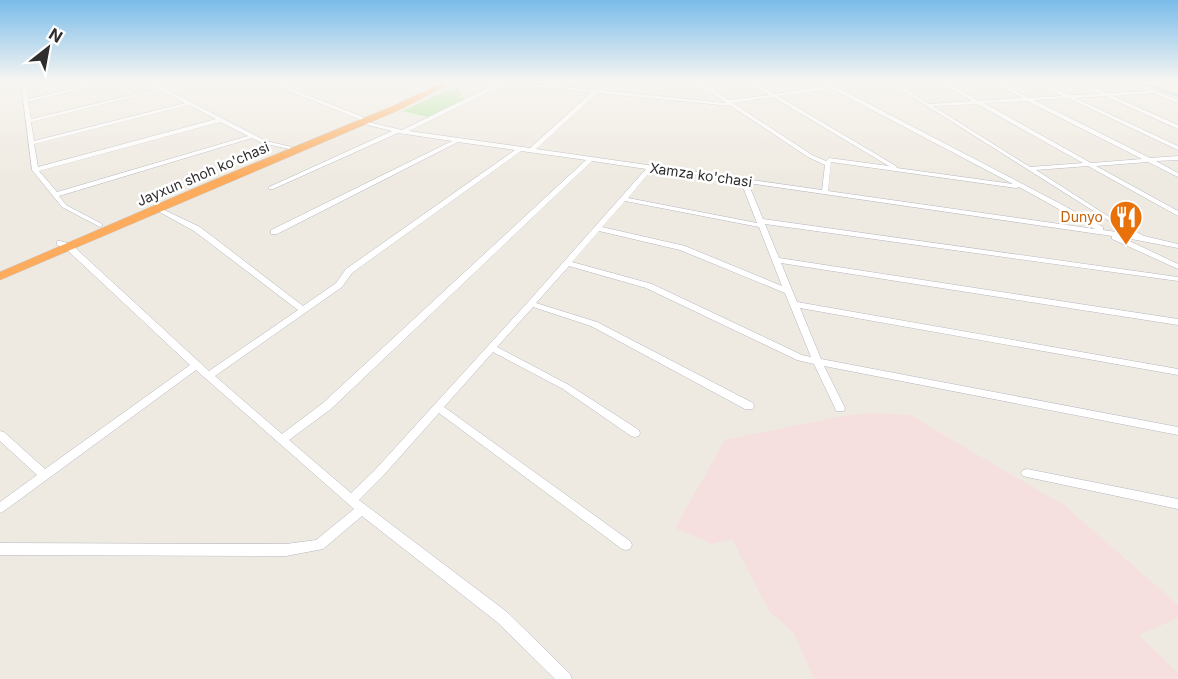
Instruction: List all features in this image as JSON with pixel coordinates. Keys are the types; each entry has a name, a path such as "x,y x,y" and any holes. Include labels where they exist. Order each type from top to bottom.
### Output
{"highway":[{"name":"Jayxun shoh ko'chasi","path":"0,276 100,225 375,114"},
{"name":"Jayxun shoh ko'chasi","path":"0,269 156,208 376,114"}],"street":[{"path":"27,114 35,170 64,206 100,225"},
{"path":"28,121 59,114"},
{"path":"31,143 150,114"},
{"path":"208,114 264,142 289,147"},
{"name":"Xamza ko'chasi","path":"346,114 400,131 1142,237"},
{"path":"271,188 437,114"},
{"path":"532,150 571,114"},
{"path":"746,114 810,156 828,164"},
{"path":"804,114 898,170"},
{"path":"884,114 1109,234 1178,267"},
{"path":"941,114 1142,237 1178,246"},
{"path":"999,114 1178,214"},
{"path":"1058,114 1178,175"},
{"path":"1104,114 1178,148"},
{"path":"1149,114 1178,127"},
{"path":"35,170 220,120"},
{"path":"55,195 253,136"},
{"path":"274,232 457,139"},
{"path":"209,376 339,285 358,265 521,148"},
{"path":"1029,169 1178,158"},
{"path":"282,440 327,406 590,159"},
{"path":"825,193 830,160 1024,187"},
{"path":"351,500 378,474 492,348 651,167"},
{"path":"744,181 817,361 840,408"},
{"path":"623,199 762,223 1178,279"},
{"path":"156,208 197,229 303,310"},
{"path":"597,228 682,248 788,291"},
{"path":"64,245 196,365 351,500 502,617 565,679"},
{"path":"776,260 1178,322"},
{"path":"567,263 649,286 800,358 1178,431"},
{"path":"531,304 594,324 749,406"},
{"path":"793,304 1178,372"},
{"path":"492,348 566,387 635,434"},
{"path":"0,508 196,365"},
{"path":"437,407 626,544"},
{"path":"0,435 45,475"},
{"path":"1027,473 1178,504"},
{"path":"0,549 286,550 319,545 362,509"}],"shaded area":[{"path":"872,413 910,415 1065,506 1178,605 1178,618 1139,635 1178,673 1178,679 814,679 794,633 769,611 732,539 712,544 675,528 725,440 843,416"}],"green space":[{"path":"414,114 435,114 428,117"}],"place":[{"name":"Dunyo","path":"1126,246"}]}
